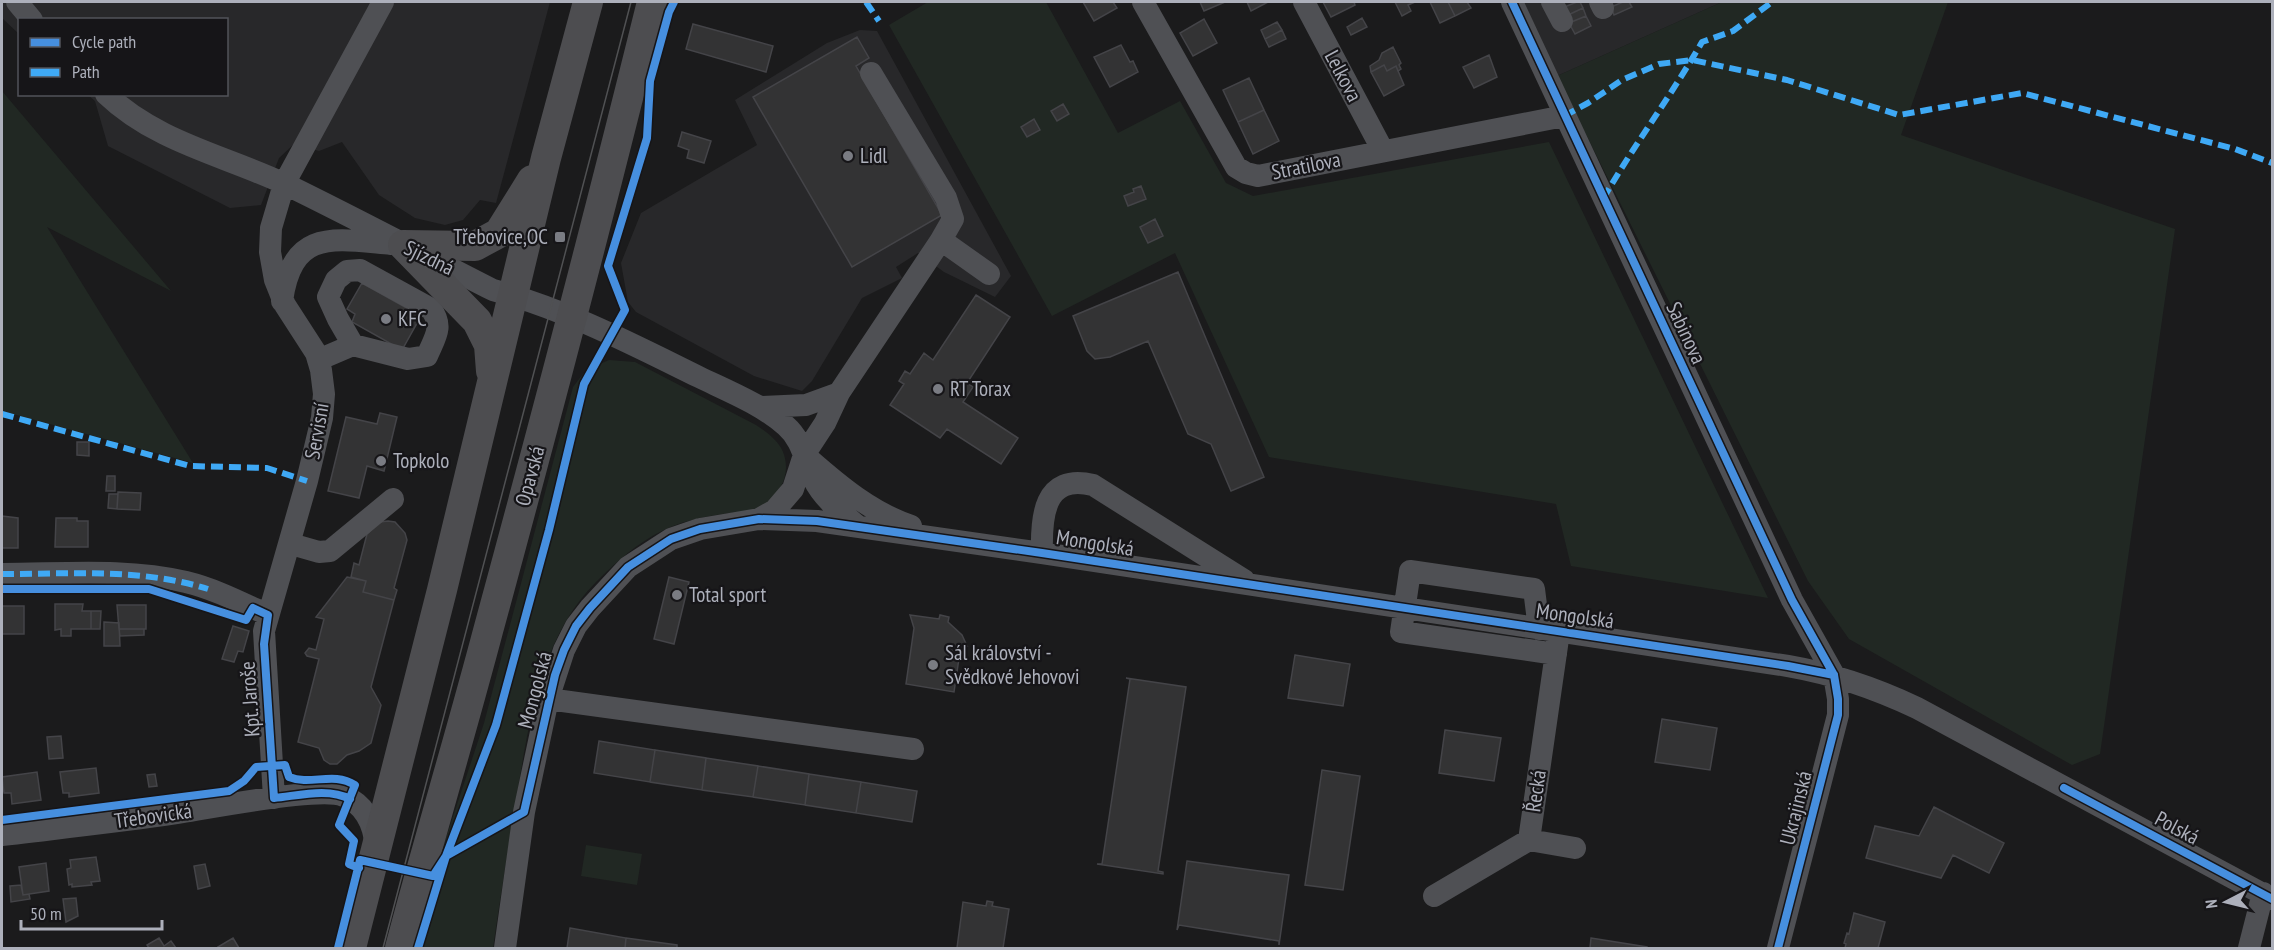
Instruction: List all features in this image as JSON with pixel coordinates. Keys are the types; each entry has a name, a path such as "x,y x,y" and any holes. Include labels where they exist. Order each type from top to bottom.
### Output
{"main road":[{"path":"351,948 492,387 546,158 588,2"},
{"name":"Opavská","path":"400,948 572,317 652,2"},
{"path":"403,245 475,246 499,233 546,158"},
{"path":"403,245 477,321 489,345 492,387"}],"street":[{"path":"17,2 30,18"},
{"name":"Servisní","path":"268,615 291,544 323,411 324,388 318,360 304,332 282,301 273,274 270,244 272,220 284,184 383,2"},
{"name":"Stratilova","path":"1143,2 1236,167 1246,173 1258,176 1564,116"},
{"name":"Lelkova","path":"1304,2 1383,151"},
{"name":"Sabinova","path":"1512,2 1792,600 1834,675"},
{"path":"759,519 775,510 786,500 793,489 804,455 825,423 839,393 953,219 946,198 871,73"},
{"name":"Sjízdná","path":"109,96 135,116 179,141 284,184 493,290 512,295 611,333 760,407 787,426 798,439 820,490 861,528"},
{"path":"282,301 291,266 301,253 313,245 337,239 403,245"},
{"path":"941,240 990,274"},
{"path":"318,360 353,345 408,359 427,356 438,330 438,319 431,309 360,270 347,271 336,280 328,297 353,345"},
{"path":"760,407 806,405 839,393"},
{"path":"804,455 876,512 949,540"},
{"path":"1042,553 1042,518 1049,499 1055,492 1069,484 1093,484 1250,584"},
{"path":"291,544 319,552 330,551 393,499"},
{"name":"Mongolská","path":"505,948 524,812 548,699 564,650 576,626 601,594 628,567 656,547 684,534 759,519 817,521 1250,584 1405,609 1551,639 1788,666 1834,675"},
{"name":"Řecká","path":"1405,609 1410,571 1534,589 1551,639 1529,840 1434,897"},
{"path":"2,574 115,573 167,578 208,589 268,615"},
{"path":"1405,609 1401,632 1551,639"},
{"name":"Kpt. Jaroše","path":"268,615 264,644 274,798"},
{"name":"Polská","path":"1834,675 1876,689 1917,708 2268,896"},
{"name":"Ukrajinská","path":"1778,948 1838,715 1834,675"},
{"name":"Mongolská","path":"548,699 913,749"},
{"name":"Třebovická","path":"2,835 274,798 327,794 345,796 359,806 369,818 375,834 376,850"},
{"path":"1529,840 1575,848"},
{"path":"2249,948 2268,896"}],"shaded area":[{"path":"2,2 550,2 496,203 480,200 463,220 445,225 415,218 379,195 342,142 319,151 294,144 279,158 261,205 230,208 108,146 95,101 89,96 228,96 228,18 18,18 18,33 2,18"},
{"path":"928,2 1046,2 1118,133 1180,101 1226,183 1253,196 1549,142 1768,598 1571,566 1556,504 1269,457 1175,253 1052,316 889,25"},
{"path":"1523,2 1722,2 1557,76"},
{"path":"1722,2 1948,2 1901,135 2175,229 2100,754 2072,765 1849,639 1808,581 1557,76"},
{"path":"860,30 877,31 1011,276 995,297 944,272 918,253 896,267 902,278 862,298 812,381 802,391 754,376 636,312 628,302 621,263 641,213 757,145 735,100 827,43"},
{"path":"2,91 171,291 47,227 193,463 2,411"},
{"path":"609,360 635,362 756,425 772,437 780,447 786,467 784,478 773,497 760,508 689,521 670,527 645,540 611,567 577,605 561,630 549,656 532,713 493,948 415,948 436,868 484,723 573,387 586,370"},
{"path":"586,845 642,854 637,885 581,876"}],"building":[{"path":"1083,2 1113,2 1117,8 1094,21"},
{"path":"1200,2 1225,2 1204,11"},
{"path":"1247,2 1268,2 1251,11"},
{"path":"1323,2 1354,2 1355,5 1331,17"},
{"path":"1395,2 1415,2 1408,5 1411,11 1402,16"},
{"path":"1430,2 1448,2 1455,16 1440,23"},
{"path":"1448,2 1467,2 1471,8 1455,16"},
{"path":"1580,2 1583,8 1566,16 1562,8"},
{"path":"1629,2 1632,7 1614,15 1611,7"},
{"path":"1583,8 1586,16 1569,23 1566,16"},
{"path":"1586,16 1591,26 1575,34 1569,23"},
{"path":"1362,18 1367,27 1351,35 1347,27"},
{"path":"1204,19 1217,43 1193,56 1180,33"},
{"path":"1277,22 1282,30 1265,39 1261,30"},
{"path":"693,24 773,46 766,72 686,49"},
{"path":"1282,30 1286,39 1269,47 1265,39"},
{"name":"Lidl","path":"857,37 869,58 856,66 942,215 852,267 753,97"},
{"path":"1121,45 1138,72 1110,87 1094,57"},
{"path":"1393,47 1401,63 1399,65 1401,69 1398,71 1396,66 1387,71 1384,65 1371,72 1370,66 1379,60 1382,53"},
{"path":"1489,55 1497,77 1474,88 1463,67"},
{"path":"1384,65 1387,71 1396,66 1404,85 1384,96 1371,72"},
{"path":"1249,78 1264,110 1238,122 1223,90"},
{"path":"1063,104 1069,114 1057,121 1051,111"},
{"path":"1264,110 1279,141 1253,154 1238,122"},
{"path":"1034,119 1040,130 1027,137 1021,127"},
{"path":"682,132 711,141 704,163 687,158 689,150 678,146"},
{"path":"1141,186 1146,199 1128,206 1124,196"},
{"path":"1155,219 1163,236 1148,243 1140,227"},
{"path":"1178,272 1264,477 1231,491 1211,444 1188,434 1148,341 1110,357 1095,359 1087,351 1073,316"},
{"name":"KFC","path":"362,283 421,316 402,350 352,322 355,314 347,309"},
{"path":"976,295 1010,317 967,383 973,387 963,402 1018,438 1001,464 947,429 940,438 890,405 904,384 899,381 905,371 910,374 924,353 933,360"},
{"path":"380,413 397,417 384,471 367,466 359,498 328,491 346,417 377,424"},
{"path":"77,442 89,442 89,456 77,455"},
{"path":"107,476 115,476 115,491 106,491"},
{"path":"118,492 141,493 140,510 117,509"},
{"path":"109,494 118,494 117,509 108,508"},
{"path":"2,516 18,518 18,548 2,548"},
{"path":"56,518 77,518 77,521 88,521 88,547 55,547"},
{"path":"380,522 395,522 405,533 407,540 394,588 397,590 394,600 363,592 366,581 351,577 354,563 359,565 367,534"},
{"path":"347,577 366,581 363,592 394,600 371,687 381,705 371,743 347,755 337,764 330,764 324,760 319,748 298,742 319,659 307,656 305,653 309,648 316,650 324,619 316,617"},
{"path":"669,577 689,582 674,644 654,639"},
{"path":"55,604 83,604 82,611 91,611 91,629 71,629 71,636 61,636 61,629 55,630"},
{"path":"117,605 146,605 146,629 119,629"},
{"path":"2,606 24,606 24,634 2,634"},
{"path":"91,611 101,611 100,629 91,629"},
{"name":"Sál království - Svědkové Jehovovi","path":"910,615 939,619 940,615 949,617 948,622 962,635 967,646 961,645 954,692 906,684 914,628"},
{"path":"104,622 119,623 120,646 104,646"},
{"path":"233,626 249,631 243,652 238,651 234,662 222,659"},
{"path":"119,629 144,629 144,635 120,636"},
{"path":"1295,655 1350,664 1343,706 1288,698"},
{"path":"1126,678 1186,687 1158,871 1163,874 1097,864 1102,864 1130,679"},
{"path":"1662,719 1717,728 1710,770 1655,762"},
{"path":"1445,730 1501,738 1494,781 1439,773"},
{"path":"61,736 63,758 49,759 47,737"},
{"path":"599,741 655,750 650,782 594,773"},
{"path":"655,750 706,758 702,790 650,782"},
{"path":"706,758 758,766 753,797 702,790"},
{"path":"758,766 809,774 805,805 753,797"},
{"path":"96,768 99,793 69,797 69,793 63,793 60,772"},
{"path":"1322,770 1360,776 1343,890 1305,885"},
{"path":"37,772 41,800 12,804 11,793 4,793 2,777"},
{"path":"155,774 157,786 149,787 147,775"},
{"path":"809,774 861,782 856,813 805,805"},
{"path":"861,782 917,791 912,822 856,813"},
{"path":"1934,807 2004,843 1989,873 1953,855 1941,878 1866,858 1875,826 1919,836"},
{"path":"96,857 100,881 91,882 92,885 72,887 72,884 69,885 67,869 71,868 70,860"},
{"path":"1187,861 1289,875 1279,945 1279,941 1179,925 1177,930"},
{"path":"46,863 49,891 23,895 19,867"},
{"path":"205,864 210,886 198,889 194,866"},
{"path":"21,885 23,895 29,894 30,899 11,902 10,886"},
{"path":"76,898 78,916 66,922 63,899"},
{"path":"987,901 993,902 992,906 1009,909 1003,948 957,948 963,902 986,906"},
{"path":"1854,913 1885,922 1878,948 1845,948 1844,943 1847,933 1849,934"},
{"path":"570,928 626,938 625,948 567,948"},
{"path":"159,938 164,946 171,941 176,948 149,948 147,945"},
{"path":"233,938 239,948 218,947"},
{"path":"626,938 677,945 677,948 625,948"},
{"path":"1591,938 1647,947 1647,948 1590,948"}],"tram line":[{"path":"383,948 631,2"}],"marked path":[{"path":"866,2 879,21"},
{"path":"1603,199 1702,42 1733,31 1772,2"},
{"path":"1564,116 1622,80 1659,64 1692,60 1787,80 1899,115 2022,93 2235,149 2272,163"},
{"path":"2,414 190,466 267,468 307,481"},
{"path":"2,574 132,575 183,582 208,589"}],"cycle path":[{"path":"418,948 446,856 496,725 549,530 584,384 625,310 608,266 647,138 650,81 669,12 674,2"},
{"path":"1512,2 1792,600 1834,675 1838,715 1778,948"},
{"path":"338,948 360,860 433,876 446,856 524,812 555,675 576,626 628,567 671,539 700,529 759,519 817,521 1042,553 1788,666 1834,675"},
{"path":"2,589 149,589 246,620 253,608 268,615 264,644 274,798 322,793 341,795 350,799"},
{"path":"2,820 229,791 244,781 256,767 285,765 289,777 306,780 338,779 355,785 339,825 354,841 349,864 359,868"},
{"path":"2064,788 2272,899"}],"place":[{"name":"Lidl","path":"848,156"},
{"name":"Třebovice,OC","path":"560,237"},
{"name":"KFC","path":"386,319"},
{"name":"RT Torax","path":"938,389"},
{"name":"Topkolo","path":"381,461"},
{"name":"Total sport","path":"677,595"},
{"name":"Sál království - Svědkové Jehovovi","path":"933,665"}]}
